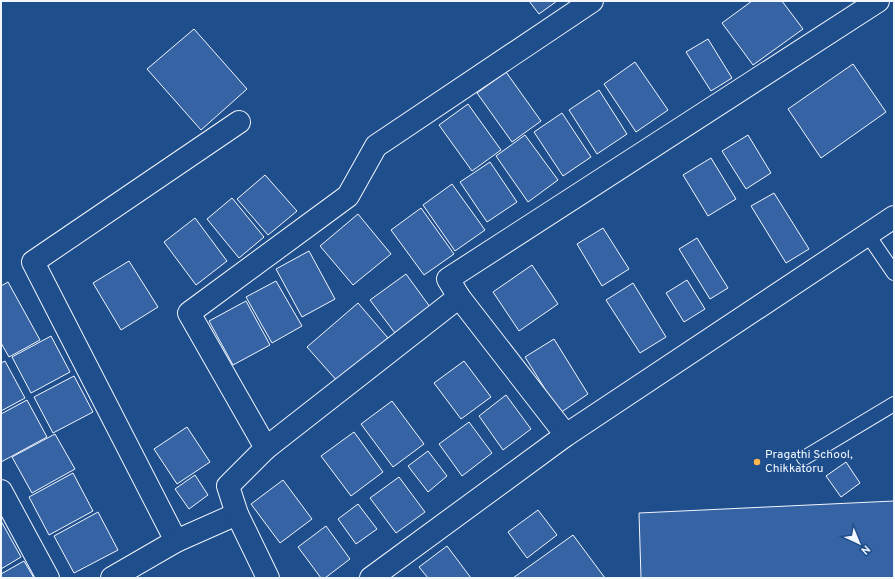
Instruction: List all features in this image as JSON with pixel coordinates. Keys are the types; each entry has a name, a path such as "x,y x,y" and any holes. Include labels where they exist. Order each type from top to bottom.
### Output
{"street":[{"path":"266,448 189,313 348,196 376,146 592,1"},
{"path":"566,436 459,297 448,279 878,1"},
{"path":"176,541 33,262 239,122"},
{"path":"371,578 566,436 894,217"},
{"path":"268,578 237,514 228,486 266,448 459,297"},
{"path":"1,491 48,578"},
{"path":"112,578 176,541 237,514"}],"lane":[{"path":"868,235 894,273"},
{"path":"804,458 894,404"}],"building":[{"path":"529,1 557,1 539,14"},
{"path":"752,1 782,1 803,29 753,65 722,23"},
{"path":"194,29 247,89 201,130 147,69"},
{"path":"708,39 732,78 711,91 686,52"},
{"path":"635,62 668,110 636,132 604,84"},
{"path":"853,64 886,112 821,158 788,109"},
{"path":"506,72 541,121 512,142 477,93"},
{"path":"599,90 627,134 597,154 569,110"},
{"path":"468,104 501,150 472,171 439,125"},
{"path":"562,113 591,157 563,176 534,132"},
{"path":"525,135 558,180 528,202 496,156"},
{"path":"748,135 771,173 746,189 722,151"},
{"path":"711,158 736,199 708,216 683,175"},
{"path":"490,162 517,202 487,222 460,182"},
{"path":"265,175 297,211 268,235 237,199"},
{"path":"452,184 485,230 455,251 423,205"},
{"path":"774,193 809,249 786,263 751,206"},
{"path":"232,198 264,237 239,258 207,219"},
{"path":"421,208 454,254 424,275 391,230"},
{"path":"358,214 391,254 353,285 320,246"},
{"path":"195,218 227,261 196,285 164,242"},
{"path":"603,228 629,269 602,286 577,244"},
{"path":"697,238 728,288 710,299 679,249"},
{"path":"309,251 335,299 302,317 276,269"},
{"path":"129,261 158,307 121,330 93,283"},
{"path":"532,265 558,304 519,331 493,292"},
{"path":"406,274 433,311 398,337 370,300"},
{"path":"687,280 705,309 684,322 666,293"},
{"path":"276,281 302,326 272,343 246,297"},
{"path":"8,282 40,340 9,357 1,343 1,286"},
{"path":"633,283 666,337 640,353 606,300"},
{"path":"246,301 270,345 233,365 209,321"},
{"path":"358,303 388,338 338,382 307,347"},
{"path":"51,336 70,372 31,393 12,357"},
{"path":"554,339 588,394 560,413 525,357"},
{"path":"5,361 25,398 1,411 1,363"},
{"path":"464,361 491,397 461,419 434,383"},
{"path":"74,376 93,412 53,433 34,397"},
{"path":"506,395 531,429 503,450 479,416"},
{"path":"27,400 47,437 1,462 1,414"},
{"path":"392,401 424,444 393,467 361,424"},
{"path":"469,422 492,453 462,476 439,444"},
{"path":"187,427 210,462 177,484 154,449"},
{"path":"354,432 383,472 351,496 321,456"},
{"path":"55,434 75,469 32,493 12,457"},
{"path":"428,451 447,476 428,492 408,466"},
{"path":"846,462 860,483 841,497 826,476"},
{"path":"73,473 93,511 49,535 29,497"},
{"path":"195,475 208,495 189,509 175,489"},
{"path":"399,477 425,512 396,533 370,498"},
{"path":"283,480 312,519 280,543 251,504"},
{"path":"894,501 894,578 641,578 639,513"},
{"path":"358,504 377,529 356,544 338,519"},
{"path":"538,510 557,535 527,558 508,532"},
{"path":"98,512 118,550 74,573 54,536"},
{"path":"1,521 21,557 1,569"},
{"path":"326,526 350,559 325,578 321,578 298,547"},
{"path":"573,535 605,578 513,578"},
{"path":"447,546 471,578 428,578 419,567"},
{"path":"24,561 34,578 1,578 1,574"}],"place":[{"name":"Pragathi School, Chikkatoru","path":"757,462"}]}
